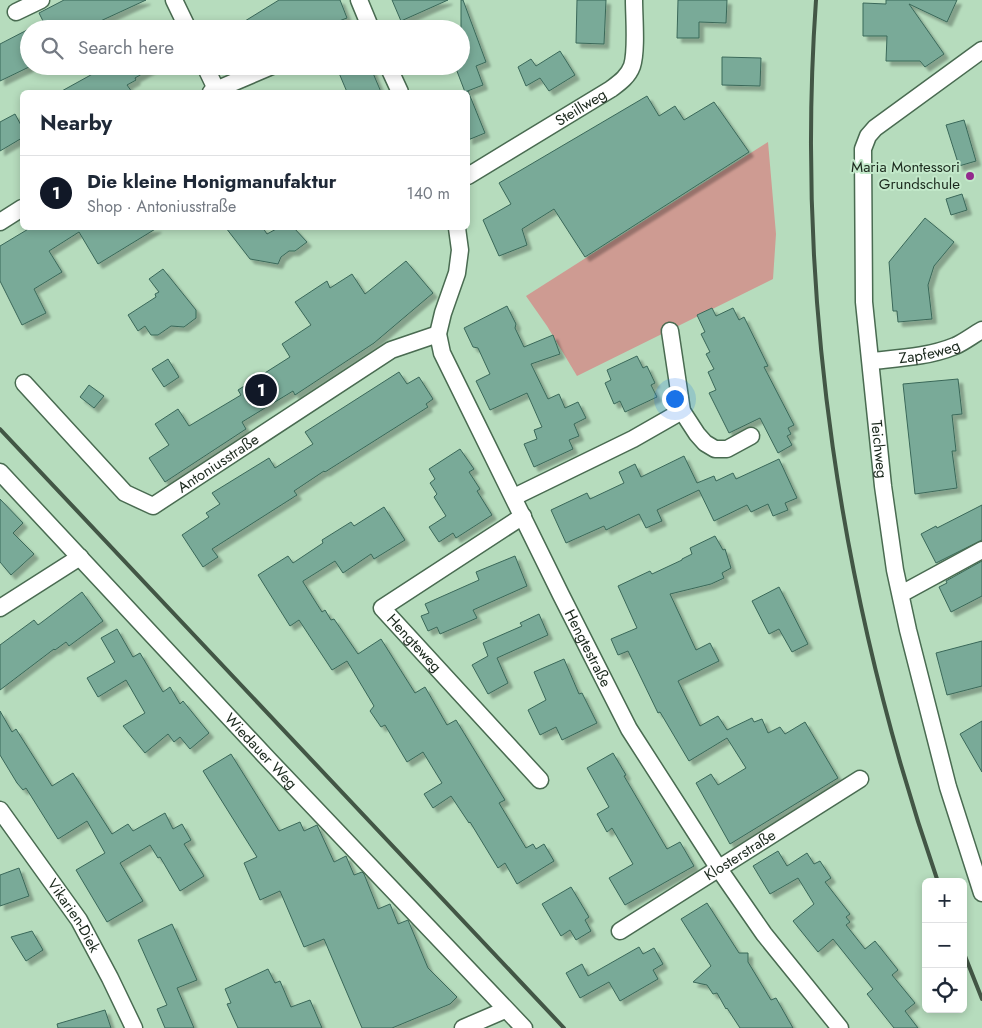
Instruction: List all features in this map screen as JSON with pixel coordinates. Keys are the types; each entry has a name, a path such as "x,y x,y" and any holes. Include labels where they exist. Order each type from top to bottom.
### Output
{"street":[{"path":"16,12 41,0"},
{"path":"174,0 184,20"},
{"path":"359,0 365,20"},
{"name":"Steillweg","path":"470,175 624,80 632,66 634,0"},
{"name":"Teichweg","path":"982,50 875,128 868,136 863,149 864,302 883,486 895,570 908,630 948,787 982,894"},
{"path":"209,75 213,90"},
{"path":"215,90 251,75"},
{"path":"392,75 399,90"},
{"path":"0,222 20,209"},
{"name":"Hengtestraße","path":"457,230 460,250 457,273 438,334 442,353 629,729 719,869 764,934 840,1028"},
{"name":"Zapfeweg","path":"871,361 921,356 938,352 957,345 982,330"},
{"path":"670,331 682,411 697,434 705,443 715,449 727,449 751,436"},
{"name":"Antoniusstraße","path":"24,383 125,494 152,506 392,350 438,334"},
{"path":"514,497 633,440 682,411"},
{"name":"Wiedauer Weg","path":"0,472 268,759 524,1028"},
{"name":"Hengteweg","path":"523,516 382,608 540,780"},
{"path":"901,594 982,550"},
{"path":"0,608 80,556"},
{"name":"Klosterstraße","path":"620,931 860,779"},
{"name":"Vikarien-Diek","path":"0,810 79,920 134,1028"},
{"path":"463,1028 506,1010"}],"shaded area":[{"path":"768,142 776,234 773,279 577,376 547,326 526,296"}],"building":[{"path":"64,0 146,0 103,20 42,20 39,13"},
{"path":"279,0 340,0 347,18 342,20 247,20"},
{"path":"392,0 448,0 403,20 401,20"},
{"path":"461,0 463,0 486,62 476,66 483,85 470,90 464,90 458,75 470,75 470,20 461,20"},
{"path":"577,0 606,0 604,44 576,43"},
{"path":"678,0 727,0 726,23 699,22 699,38 677,38"},
{"path":"886,0 957,0 947,22 909,4 944,54 925,67 920,61 886,61 887,36 863,36 863,3 886,4"},
{"path":"20,34 20,71 0,81 0,44"},
{"path":"560,51 575,75 549,91 540,78 526,86 518,67 531,59 536,66"},
{"path":"722,57 761,58 760,86 722,85"},
{"path":"91,75 140,75 127,85 131,90 64,90"},
{"path":"340,75 374,75 380,90 346,90"},
{"path":"470,96 485,133 470,139"},
{"path":"647,96 659,116 675,106 684,120 714,102 749,152 585,257 554,209 522,229 527,245 499,256 483,220 511,204 499,183"},
{"path":"15,114 20,123 20,139 0,151 0,122"},
{"path":"964,120 976,161 959,166 946,125"},
{"path":"962,194 967,210 951,215 946,199"},
{"path":"925,218 954,242 934,266 928,285 932,319 898,322 897,311 893,311 889,262"},
{"path":"27,230 154,230 98,264 79,232 49,251 62,272 34,289 46,313 22,325 0,281 0,246"},
{"path":"228,230 264,230 267,234 274,230 296,230 307,242 295,251 289,251 281,257 278,264 250,259"},
{"path":"406,261 433,293 374,343 295,395 293,391 242,422 246,429 165,482 149,458 169,445 155,424 178,409 189,426 241,395 238,390 290,357 282,344 311,325 295,302 327,281 330,288 352,274 365,294"},
{"path":"163,269 196,310 196,318 184,327 171,326 158,335 151,335 145,326 138,331 128,315 156,297 155,294 159,292 149,279"},
{"path":"507,306 524,347 553,335 560,354 531,364 548,399 559,394 565,408 578,402 586,418 574,424 579,436 569,440 573,449 534,467 524,444 537,439 534,430 542,427 527,393 490,410 476,381 490,374 478,348 473,347 464,328"},
{"path":"712,308 716,316 733,308 739,320 744,317 768,366 764,367 794,425 788,428 791,434 787,436 792,445 778,453 760,418 729,433 709,393 716,390 708,372 714,369 706,354 710,352 701,334 705,332 697,315"},
{"path":"637,356 643,368 647,366 655,383 651,385 657,397 625,412 620,401 614,404 605,383 611,380 607,370"},
{"path":"168,359 179,377 164,387 152,369"},
{"path":"399,372 407,384 419,377 433,399 426,404 428,407 324,471 294,491 297,495 212,549 218,557 203,567 182,535 209,517 206,513 220,504 212,493 269,458 275,468 313,444 305,432"},
{"path":"958,379 962,414 952,415 956,451 952,451 957,488 915,494 903,384"},
{"path":"89,385 104,396 94,408 80,397"},
{"path":"460,449 474,469 469,472 480,489 477,491 492,515 456,538 453,533 439,542 429,527 446,516 434,497 437,494 430,483 435,479 429,469"},
{"path":"684,456 697,483 714,476 716,481 733,473 736,479 779,459 797,498 785,503 788,510 773,516 768,504 751,512 747,505 714,521 699,490 657,510 662,521 646,528 639,514 606,530 604,526 566,543 551,510 587,493 590,499 624,483 619,472 635,464 641,477"},
{"path":"0,499 23,523 13,533 34,554 11,575 0,562"},
{"path":"982,505 982,540 936,563 921,534"},
{"path":"384,507 405,540 374,559 371,554 343,573 335,561 303,582 322,612 325,610 331,620 334,619 358,654 381,639 415,693 425,687 447,725 456,720 505,800 499,803 526,848 533,844 536,849 544,844 554,861 517,884 505,863 498,868 470,822 451,796 433,808 424,794 442,783 423,752 407,762 385,725 381,727 370,711 374,706 347,661 332,670 299,620 290,626 258,575 288,556 293,563 323,543 322,540 351,522 354,526"},
{"path":"715,536 723,550 725,549 731,568 722,573 724,578 711,584 670,594 696,650 710,643 719,661 678,681 700,726 718,716 727,730 752,718 754,722 762,719 768,733 780,727 785,734 805,722 838,778 730,844 696,783 711,774 718,785 746,768 727,738 689,761 660,712 658,713 628,651 618,655 611,639 637,628 618,586 650,571 652,574 682,560 692,554 690,548"},
{"path":"515,556 527,586 473,610 477,618 440,634 437,627 428,631 421,616 429,613 425,604 479,580 476,572"},
{"path":"982,561 982,596 951,612 939,587 947,583 946,581"},
{"path":"779,587 808,644 792,652 779,629 769,634 752,601"},
{"path":"82,592 103,621 69,646 66,642 54,649 0,690 0,645 34,620 38,625"},
{"path":"539,614 548,635 497,658 508,683 488,694 472,665 488,656 483,643 522,626 520,623"},
{"path":"117,629 133,657 140,653 163,692 170,687 180,704 183,701 209,733 190,749 180,737 174,742 168,734 145,753 123,726 145,713 126,680 98,697 87,678 115,662 101,638"},
{"path":"982,641 982,686 947,695 936,653"},
{"path":"564,659 579,694 582,693 597,723 562,740 556,727 540,735 528,710 546,700 534,672"},
{"path":"0,711 12,732 16,729 52,786 73,773 112,834 128,824 133,831 165,813 173,829 182,824 191,840 184,844 204,876 180,891 160,857 158,858 150,845 120,863 143,901 107,922 76,870 105,853 87,821 58,839 26,788 23,790 17,783 0,755"},
{"path":"982,721 982,772 960,734"},
{"path":"613,753 626,775 624,776 667,849 680,842 694,866 625,905 609,878 633,864 612,828 607,832 597,814 609,807 587,768"},
{"path":"231,754 279,831 300,822 304,831 317,825 334,862 346,856 354,875 362,872 364,874 378,909 390,904 398,924 408,920 428,968 457,997 450,1004 392,1028 362,1028 324,939 304,947 280,891 260,900 244,863 257,857 203,771"},
{"path":"778,851 787,866 807,853 814,864 820,861 831,878 825,882 850,914 846,917 850,922 846,925 865,949 875,941 898,970 892,975 915,1003 905,1011 918,1028 894,1028 867,994 873,989 833,939 818,952 793,921 814,904 798,878 770,894 753,866"},
{"path":"19,868 29,896 0,906 0,875"},
{"path":"571,887 589,917 585,920 591,931 576,940 570,930 561,936 542,904"},
{"path":"707,903 739,953 748,953 748,962 771,1000 776,998 793,1028 740,1028 717,993 713,994 707,985 693,982 711,966 681,919"},
{"path":"172,924 197,980 177,988 194,1028 165,1028 157,1009 167,1005 138,940"},
{"path":"32,931 43,950 26,961 11,937"},
{"path":"639,947 643,954 654,948 663,964 653,970 658,979 620,1001 609,982 580,998 566,973 582,964 588,976"},
{"path":"268,969 275,983 280,981 291,1007 310,1000 322,1028 238,1028 227,1004 231,1003 225,989"},
{"path":"105,1010 111,1028 58,1028 57,1024"}],"railway":[{"path":"816,0 811,112 813,224 820,335 833,447 851,558 875,667 904,776 937,878"},
{"path":"0,429 564,1028"},
{"path":"967,961 982,999"}],"place":[{"name":"Maria Montessori Grundschule","path":"970,176"},
{"name":"Die kleine Honigmanufaktur","path":"261,390"}]}
